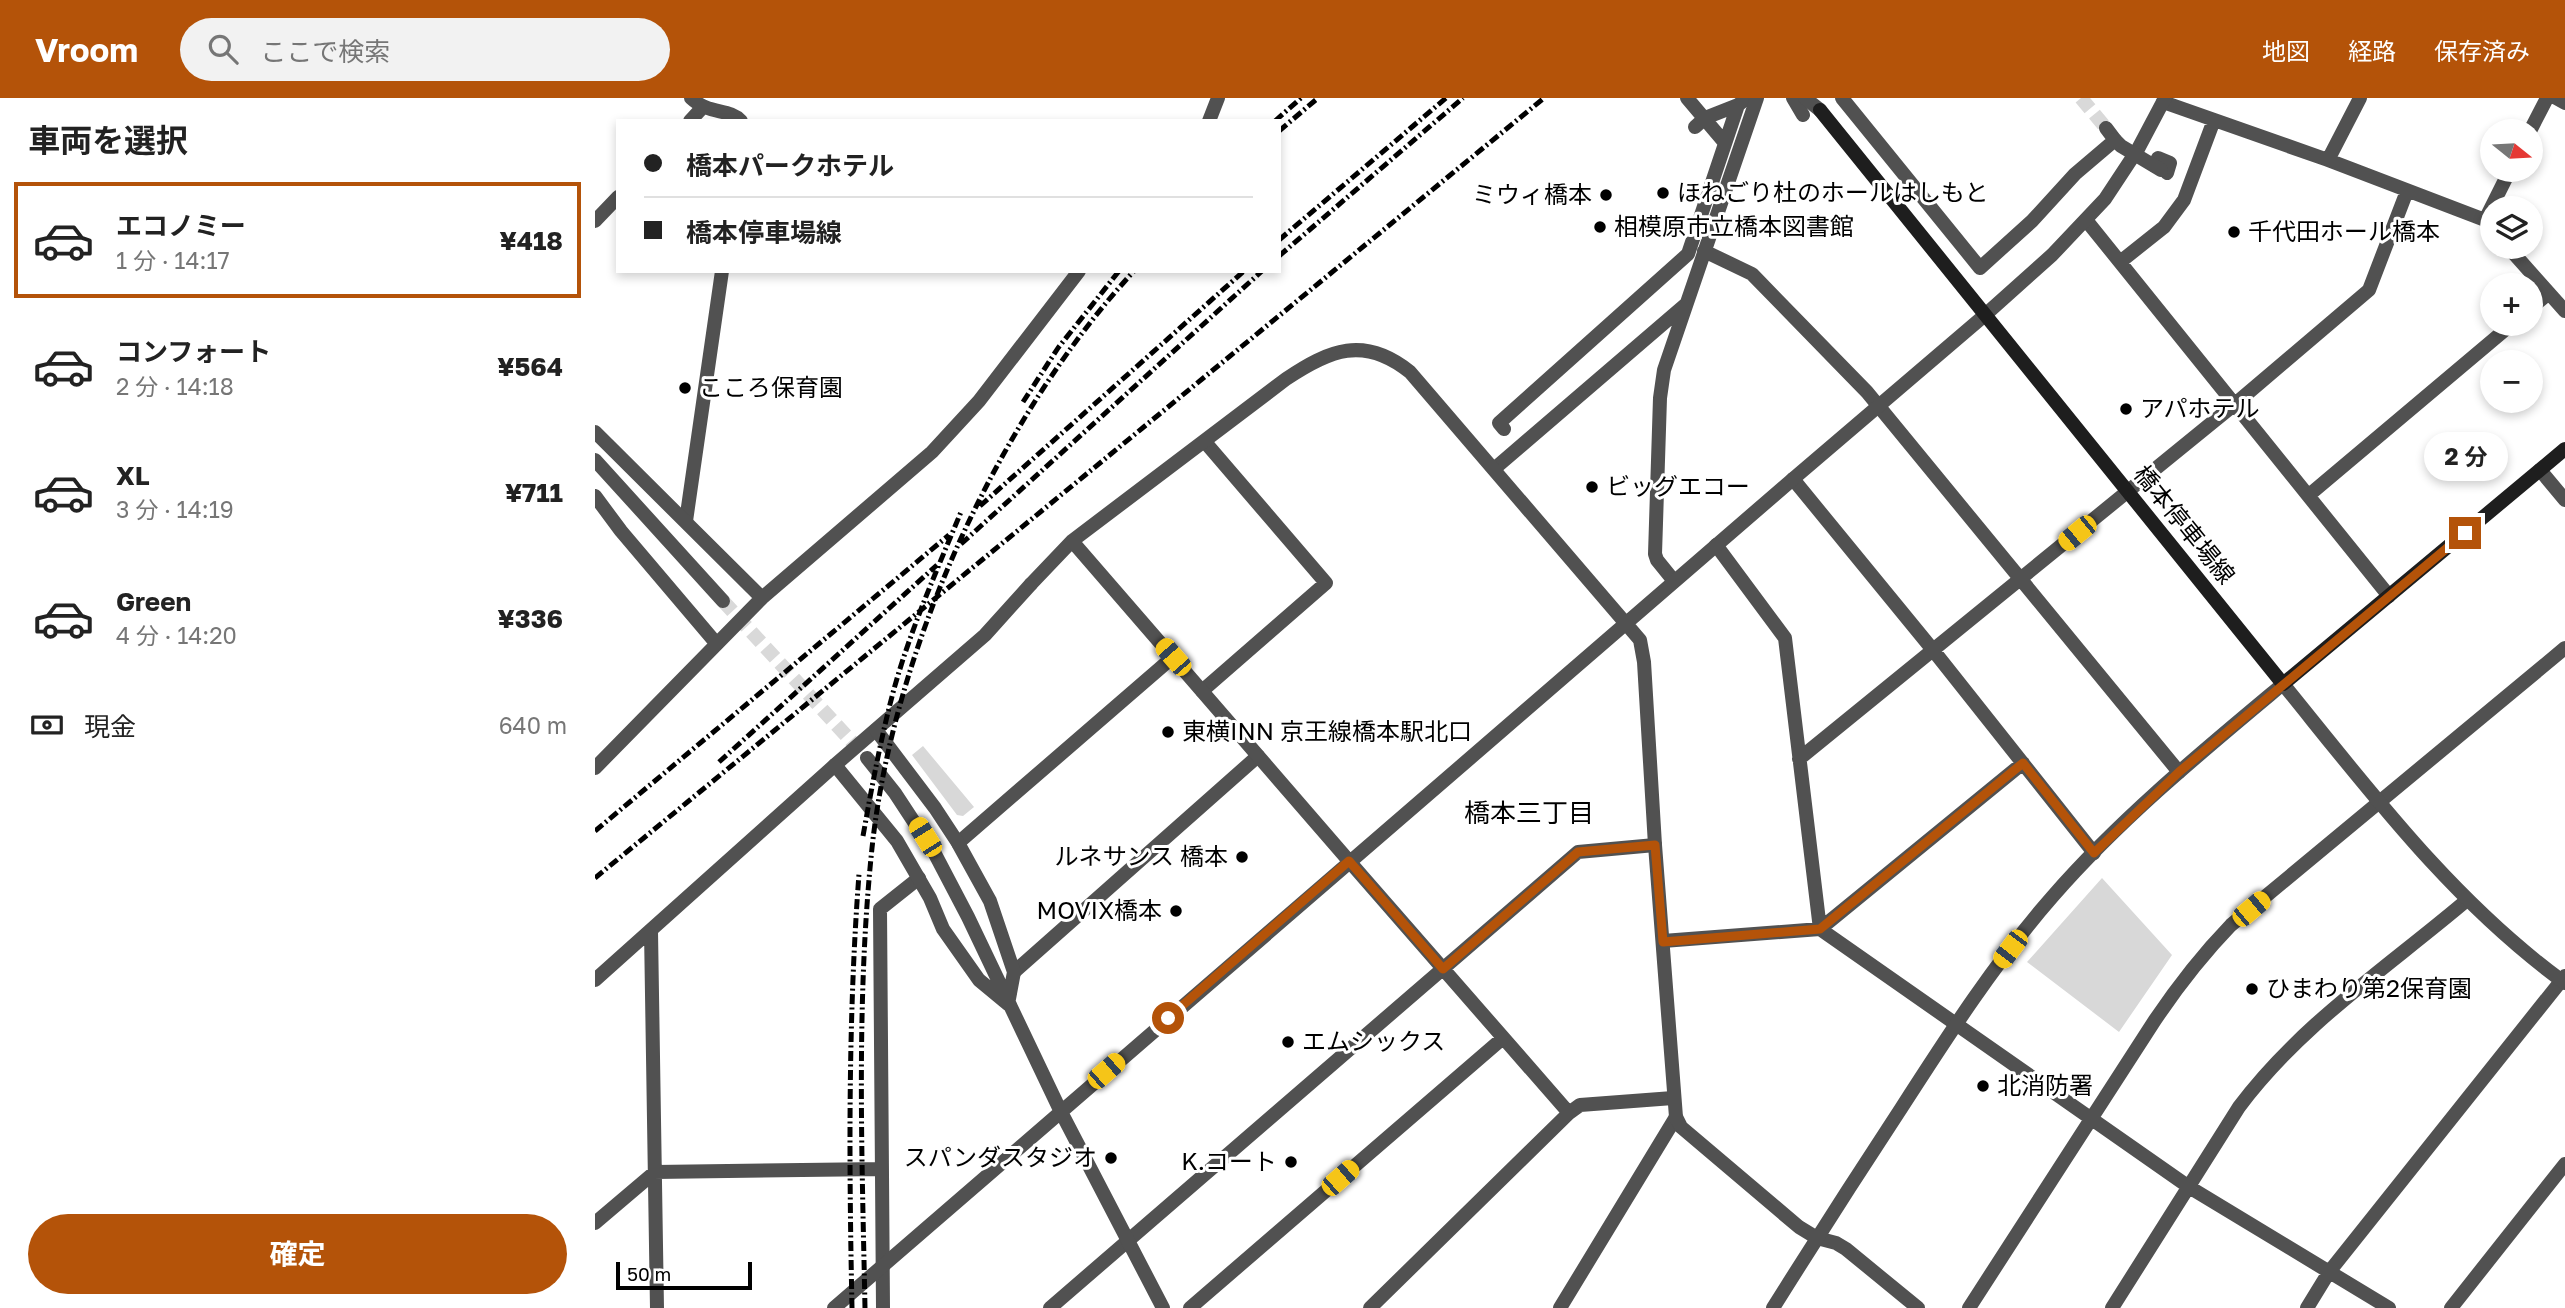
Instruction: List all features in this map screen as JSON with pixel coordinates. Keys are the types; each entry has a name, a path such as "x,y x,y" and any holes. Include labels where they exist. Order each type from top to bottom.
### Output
{"main road":[{"name":"橋本停車場線","path":"1818,104 2283,684"},
{"path":"2283,684 2565,449"}],"street":[{"path":"691,98 702,108 733,115 738,119"},
{"path":"1210,119 1218,98"},
{"path":"1687,98 1702,109 1725,143"},
{"path":"1674,581 1655,554 1660,398 1664,370 1757,98"},
{"path":"1793,98 1803,115"},
{"path":"1805,98 1818,104"},
{"path":"1842,98 1897,174 1980,268 1990,265 2075,174 2115,140"},
{"path":"2328,160 2360,98"},
{"path":"2536,119 2547,98"},
{"path":"2556,98 2565,103"},
{"path":"834,1308 2052,255 2105,199 2131,160 2164,100 2328,160 2480,221"},
{"path":"1702,109 1742,101"},
{"path":"1504,429 1499,423 1688,254 1742,101"},
{"path":"692,119 702,108"},
{"path":"2120,262 2164,227 2184,200 2214,120"},
{"path":"2106,128 2121,146 2163,165"},
{"path":"1799,759 2235,404 2369,290 2407,191"},
{"path":"595,221 616,199"},
{"path":"2086,220 2389,596"},
{"path":"1704,251 1752,274 1880,406 2179,772"},
{"path":"2519,259 2565,311"},
{"path":"686,521 722,273"},
{"path":"595,768 762,598 932,452 979,401 1077,273"},
{"path":"2543,298 2549,293"},
{"path":"1494,469 1686,304"},
{"path":"2309,495 2498,336"},
{"path":"595,980 985,635 1072,541 1314,360 1339,351 1358,349 1386,357 1410,372 1640,640 1644,662 1673,1098 1676,1117 1681,1127 1799,1227 1817,1238 1846,1249 1918,1308"},
{"path":"595,432 762,598"},
{"path":"1202,691 1326,583 1205,442"},
{"path":"595,460 723,601"},
{"path":"2540,470 2565,500"},
{"path":"1793,479 2094,853"},
{"path":"595,496 621,531 716,643"},
{"path":"1072,541 1569,1112"},
{"path":"1716,545 1785,638 1820,929 2189,1187 2389,1308"},
{"path":"1969,1308 2159,1012 2207,950 2231,925 2565,648"},
{"path":"958,843 1173,657"},
{"path":"1773,1308 1956,1023 2022,933 2094,853 2179,772 2283,684 2423,853 2467,900 2564,980 2329,1272 2307,1308"},
{"path":"876,730 935,808 990,901 1014,972 1008,1004"},
{"path":"1014,972 1258,756"},
{"path":"867,758 895,793 935,854 1060,1110 1163,1308"},
{"path":"1663,942 1820,929 2023,763"},
{"path":"835,765 897,841 919,878 943,929 979,980 1008,1004"},
{"path":"1050,1308 1578,852 1655,845"},
{"path":"883,1308 880,909 919,878"},
{"path":"2112,1308 2239,1107 2262,1076 2332,1009 2467,900"},
{"path":"651,932 657,1308"},
{"path":"1190,1308 1503,1038"},
{"path":"1370,1308 1569,1112 1580,1105 1673,1098"},
{"path":"1560,1308 1676,1117"},
{"path":"2451,1308 2565,1164"},
{"path":"595,1223 655,1172 882,1169"}],"shaded area":[{"path":"923,746 974,807 963,816 957,815 912,755"},
{"path":"2102,878 2172,955 2119,1032 2027,962"}],"tunnel":[{"path":"2081,98 2106,128"},
{"path":"723,601 864,755"}],"railway":[{"path":"1277,119 1301,98"},
{"path":"1281,129 1318,98"},
{"path":"1281,238 1446,98"},
{"path":"1281,254 1463,98"},
{"path":"595,878 1544,98"},
{"path":"1023,402 1058,348 1117,273"},
{"path":"865,1308 861,1078 867,905 872,848 884,772 903,695 929,617 960,540 997,466 1039,395 1085,330 1132,273"},
{"path":"980,506 1242,273"},
{"path":"961,544 1260,273"},
{"path":"863,836 889,707 901,666 961,512"},
{"path":"595,831 949,535"},
{"path":"719,762 937,565"},
{"path":"852,1308 850,1091 859,874"}],"place":[{"name":"ほねごり杜のホールはしもと","path":"1663,193"},
{"name":"ミウィ橋本","path":"1606,195"},
{"name":"相模原市立橋本図書館","path":"1600,227"},
{"name":"千代田ホール橋本","path":"2234,232"},
{"name":"こころ保育園","path":"685,388"},
{"name":"アパホテル","path":"2126,409"},
{"name":"ビッグエコー","path":"1592,487"},
{"name":"東横INN 京王線橋本駅北口","path":"1168,732"},
{"name":"ルネサンス 橋本","path":"1242,857"},
{"name":"MOVIX橋本","path":"1176,911"},
{"name":"ひまわり第2保育園","path":"2252,989"},
{"name":"エムシックス","path":"1288,1042"},
{"name":"北消防署","path":"1983,1086"},
{"name":"スパンダスタジオ","path":"1111,1158"},
{"name":"K.コート","path":"1291,1162"}],"district":[{"name":"橋本三丁目","path":"1529,813"}],"route":[{"path":"1168,1018 1349,861 1443,969 1578,852 1655,845 1663,942 1820,929 2023,763 2094,853 2179,772 2465,533"}]}
